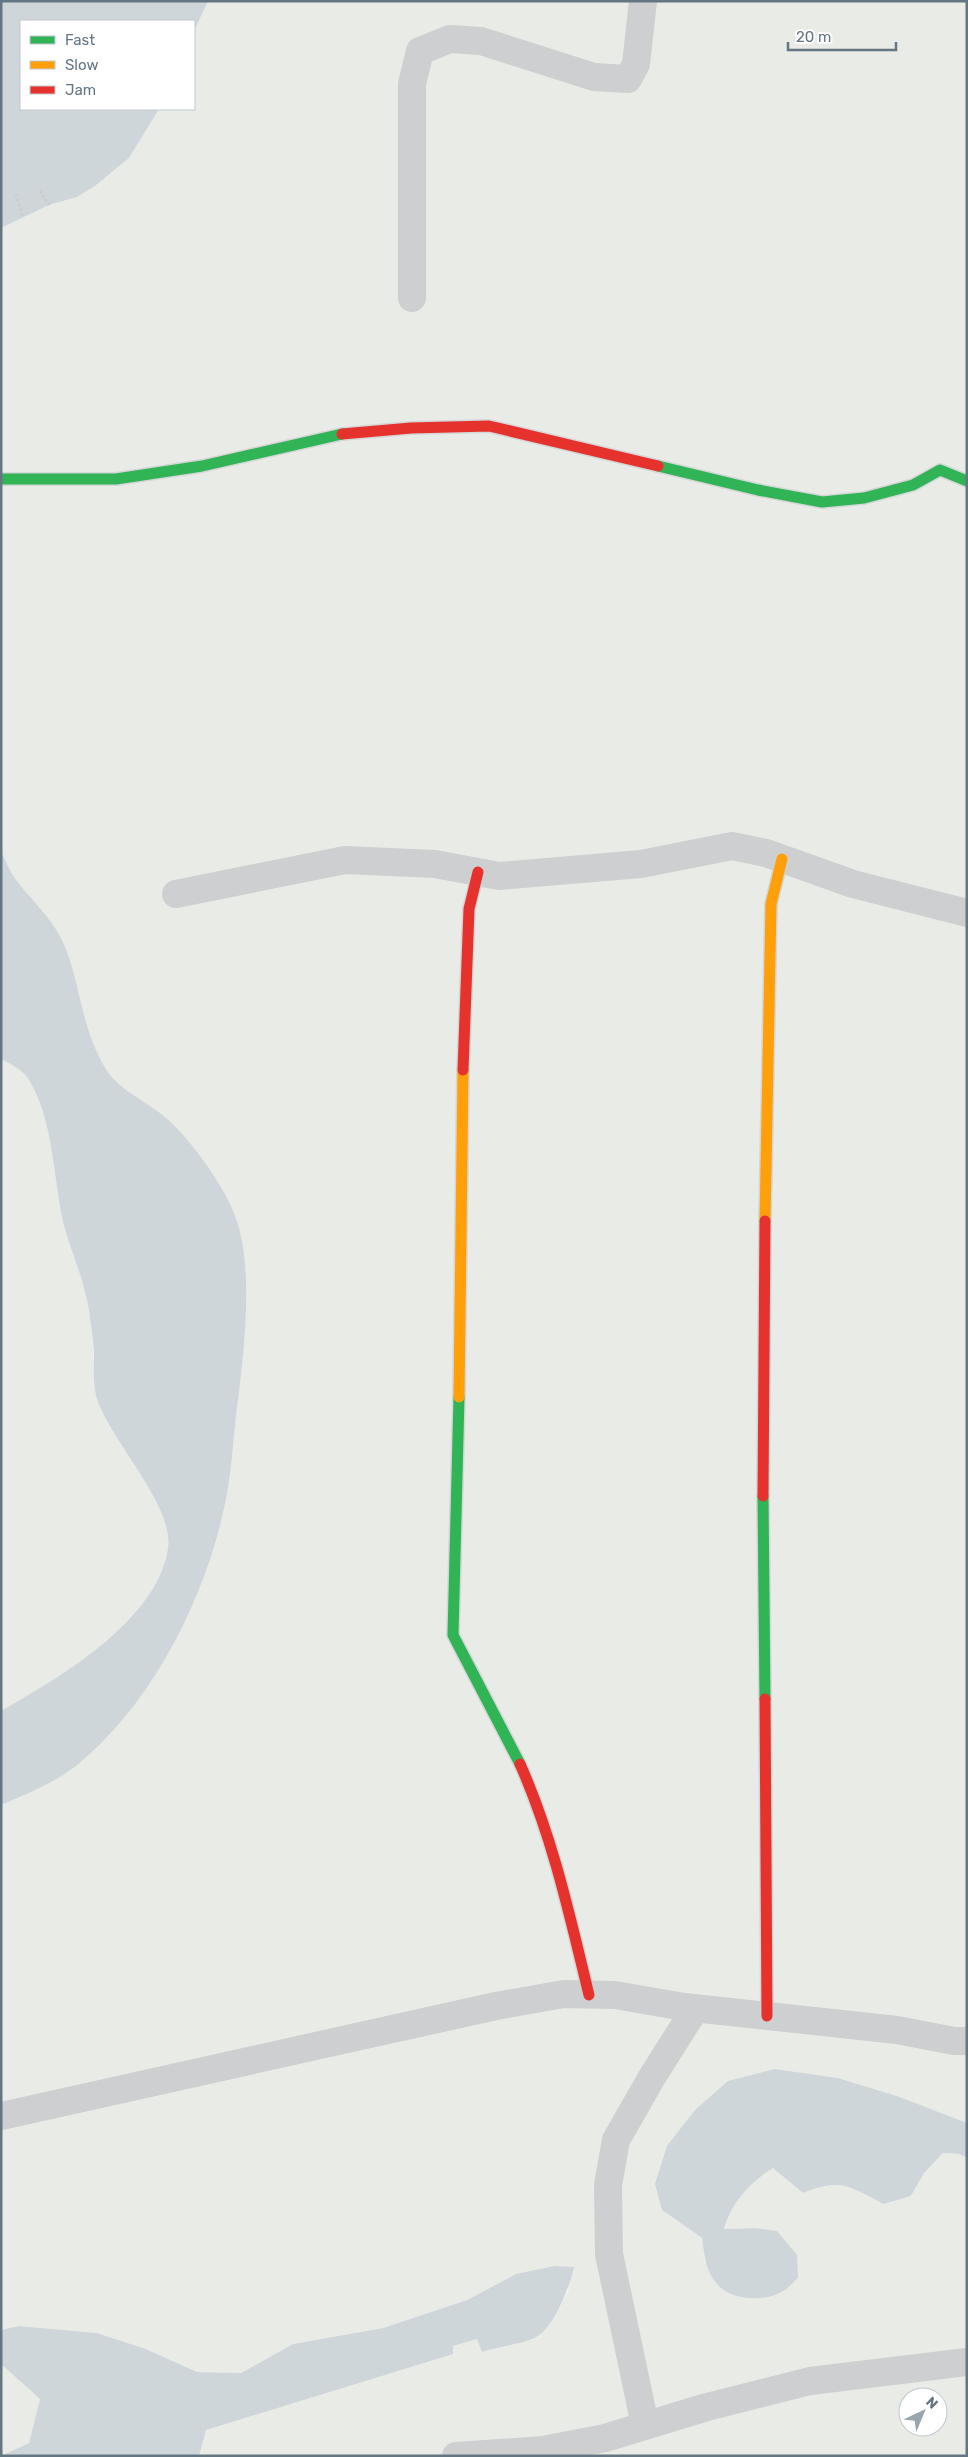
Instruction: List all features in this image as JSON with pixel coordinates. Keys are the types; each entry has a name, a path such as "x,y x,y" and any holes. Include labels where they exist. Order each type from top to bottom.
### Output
{"street":[{"path":"412,298 412,84 420,51 450,39 481,41 594,77 628,79 636,64 643,1"},
{"path":"1,479 116,478 202,466 333,435 412,428 489,426 758,490 822,502 864,498 913,486 940,470 967,481"},
{"path":"176,894 346,860 435,864 500,876 641,864 732,846 782,858 853,884 967,913"},
{"path":"767,2016 763,1491 765,1154 771,904 782,858"},
{"path":"478,872 468,909 461,1114 460,1336 453,1635 466,1666 492,1710 529,1782 547,1833 589,1995"},
{"path":"1,2116 496,2006 564,1994 615,1995 695,2009 897,2030 954,2041 967,2041"},
{"path":"645,2424 609,2254 608,2185 616,2140 652,2077 695,2009"},
{"path":"456,2456 543,2450 605,2438 645,2424 810,2381 967,2362"}],"path":[{"path":"40,191 50,205"},
{"path":"16,194 23,217"}],"shaded area":[{"path":"1,1 208,1 195,29 195,20 20,20 20,110 158,110 129,158 95,186 77,197 49,205 1,228"},
{"path":"208,1 967,1 967,2123 900,2097 838,2078 774,2069 662,2210 702,2238 705,2262 755,2228 724,2229 731,2210 742,2194 773,2167 803,2193 827,2186 846,2186 885,2204 911,2196 924,2173 943,2153 959,2154 967,2158 967,2456 199,2456 205,2430 477,2339 482,2352 536,2338 551,2323 569,2289 516,2274 467,2300 383,2328 293,2344 241,2373 197,2372 146,2349 97,2333 19,2326 1,2330 1,1805 59,1778 76,1766 104,1740 130,1711 174,1643 192,1607 219,1531 231,1469 245,1326 246,1278 244,1254 240,1232 229,1201 214,1175 184,1136 158,1112 127,1091 108,1072 93,1043 62,939 51,921 15,878 1,851 1,228 49,205 77,197 95,186 129,158 158,110 195,110 195,29"},
{"path":"1,851 15,878 51,921 62,939 93,1042 108,1072 127,1091 158,1112 184,1136 214,1175 229,1201 240,1232 244,1254 246,1302 241,1373 227,1494 219,1531 192,1607 174,1643 153,1678 130,1711 104,1740 76,1766 59,1778 1,1805 1,1711 77,1664 126,1623 146,1599 160,1574 168,1548 167,1531 161,1512 139,1472 113,1432 96,1396 93,1343 87,1300 64,1226 52,1151 37,1096 26,1076 1,1059"},
{"path":"1,1059 26,1076 37,1096 52,1151 64,1226 87,1300 92,1331 96,1396 102,1413 151,1491 161,1511 167,1530 168,1548 160,1574 146,1599 126,1623 77,1664 1,1711"},
{"path":"775,2069 838,2078 900,2097 967,2123 967,2158 959,2154 943,2153 924,2173 911,2196 884,2204 845,2186 827,2186 803,2193 773,2168 742,2194 731,2210 724,2229 755,2228 777,2231 797,2255 798,2278 776,2295 759,2298 740,2297 724,2290 714,2280 706,2263 702,2238 662,2210 655,2184 667,2146 695,2110 728,2081"},
{"path":"555,2266 574,2267 569,2285 555,2317 549,2326 535,2338 482,2352 477,2339 453,2346 453,2354 206,2430 199,2456 1,2456 29,2443 40,2399 1,2364 1,2330 19,2326 97,2333 146,2349 197,2372 241,2373 293,2344 383,2328 467,2300 516,2274"},
{"path":"1,2364 40,2399 29,2443 1,2456"}],"traffic: fast":[{"path":"1,479 116,479 202,466 342,434"},
{"path":"658,466 758,490 822,502 864,498 913,485 940,470 967,481"},
{"path":"459,1397 453,1635 520,1764"},
{"path":"763,1496 765,1699"}],"traffic: slow":[{"path":"765,1221 771,904 782,859"},
{"path":"459,1397 463,1070"}],"traffic: jam":[{"path":"342,434 411,428 489,426 658,466"},
{"path":"463,1070 469,909 478,872"},
{"path":"763,1496 765,1221"},
{"path":"765,1699 767,2016"},
{"path":"520,1764 532,1792 551,1849 568,1907 589,1995"}]}
